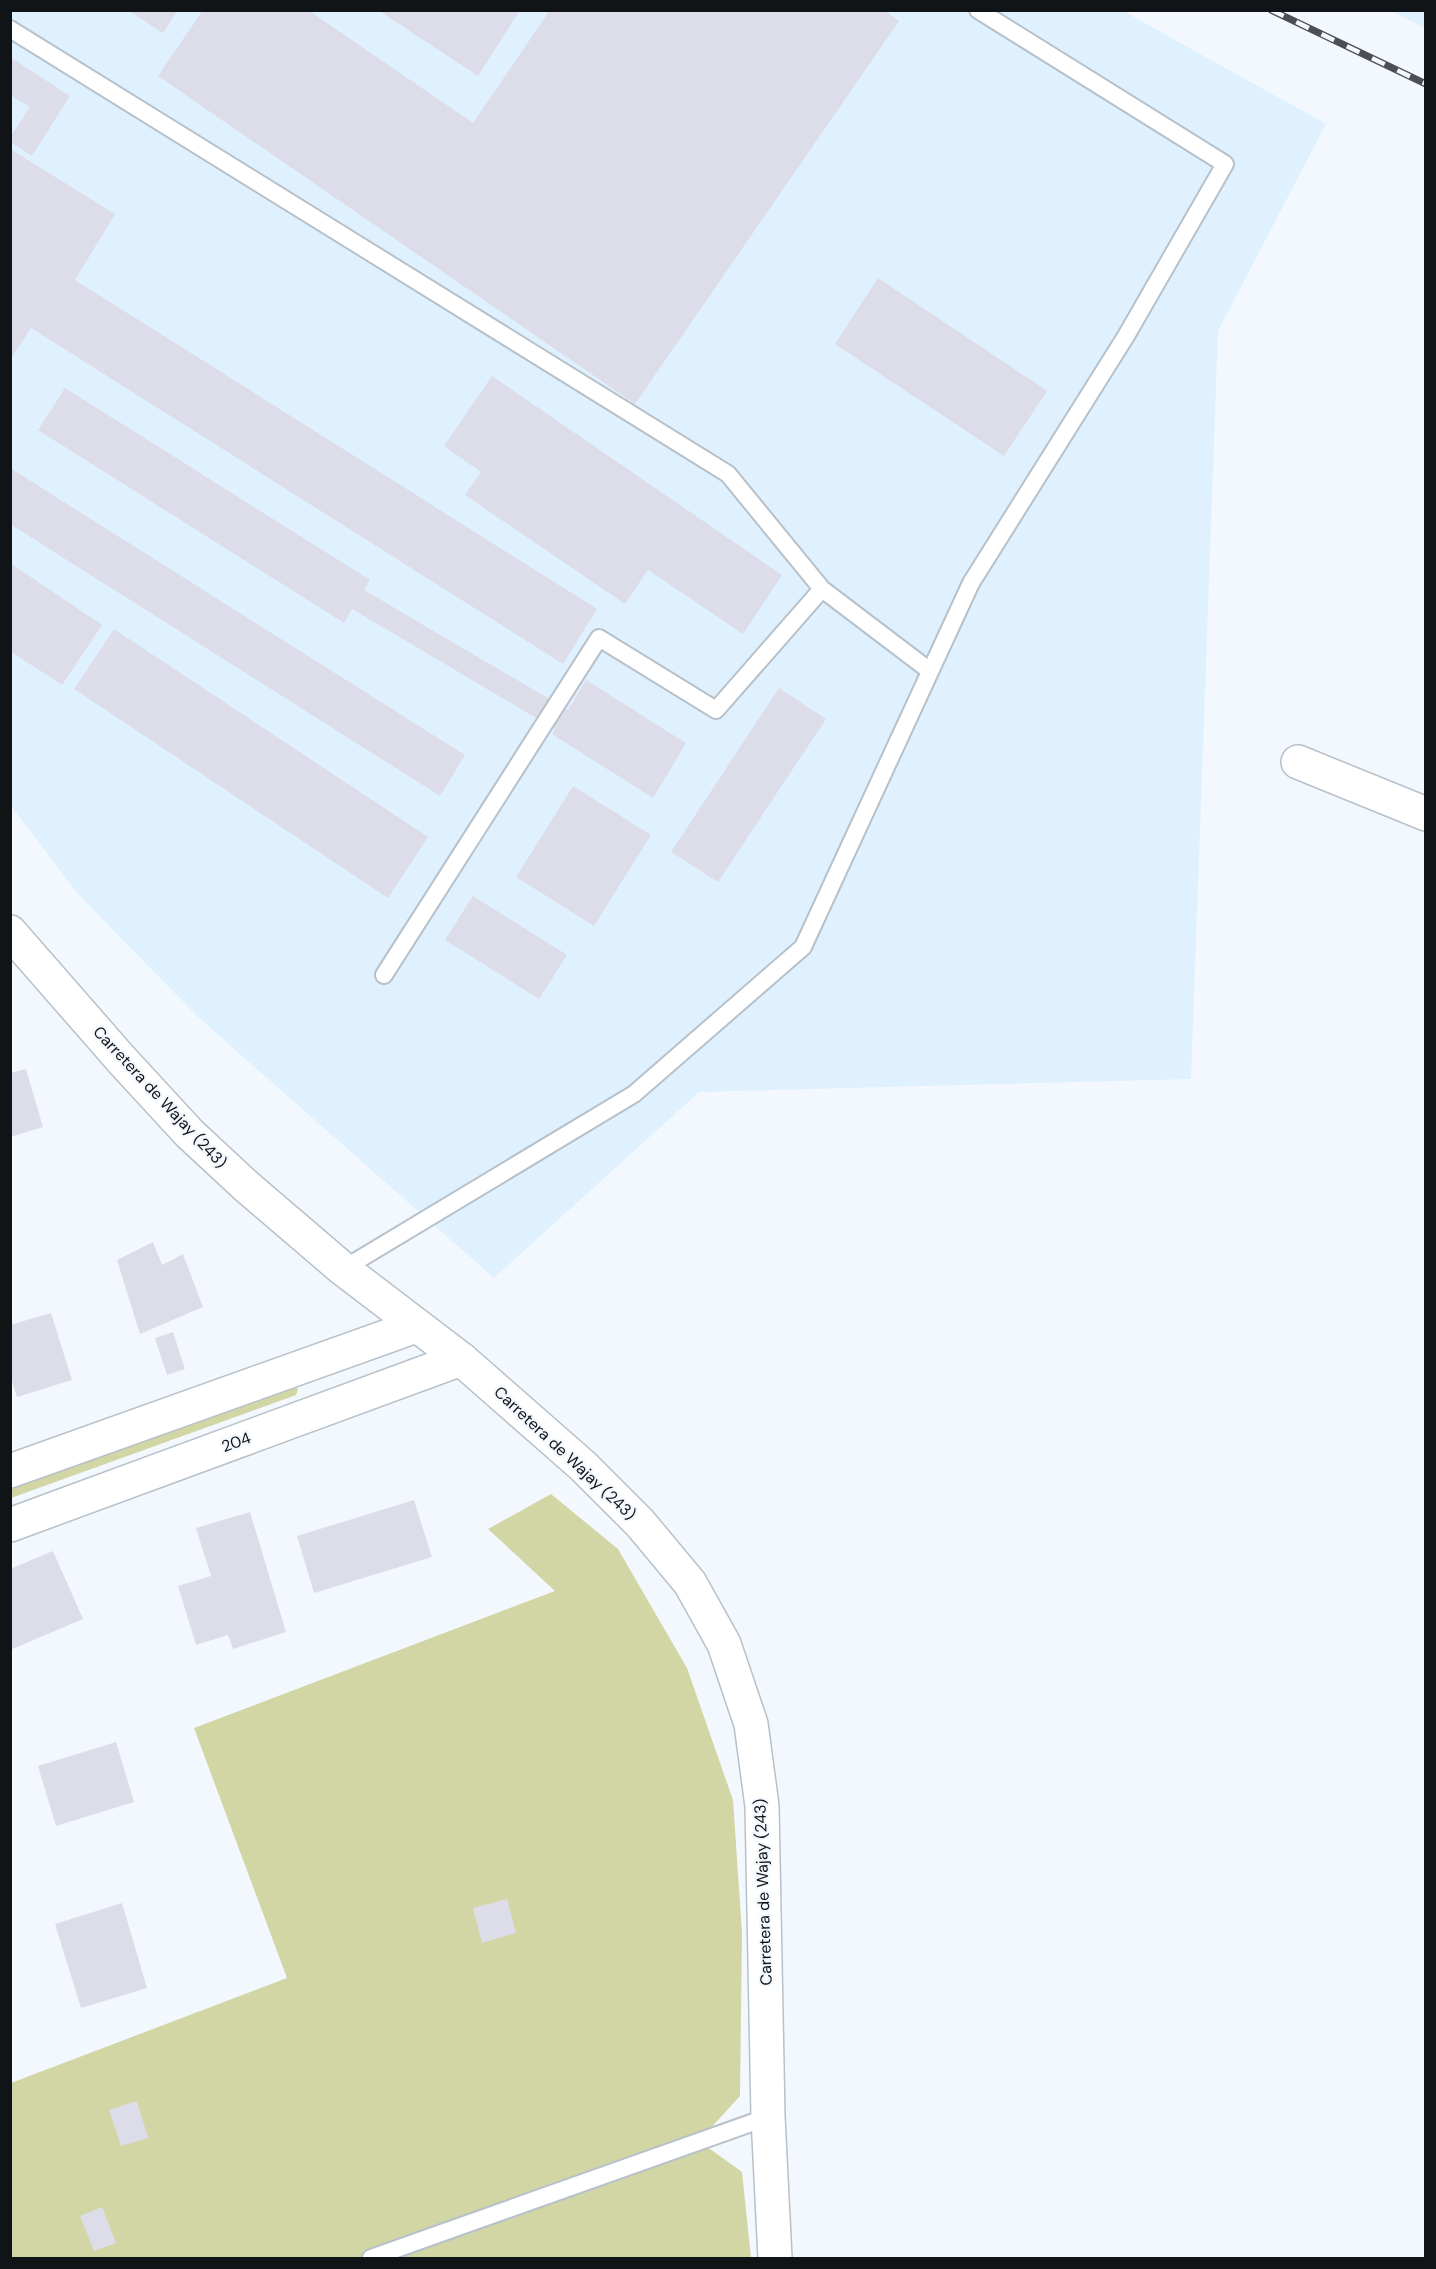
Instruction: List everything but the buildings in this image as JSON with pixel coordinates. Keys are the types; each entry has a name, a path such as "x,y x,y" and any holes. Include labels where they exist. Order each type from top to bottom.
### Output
{"main road":[{"path":"1298,762 1425,814"},
{"name":"Carretera de Wajay (243)","path":"10,932 189,1133 246,1186 343,1269 461,1359 583,1466 640,1523 690,1584 724,1644 751,1724 762,1806 768,2117 775,2259"},
{"path":"10,1471 416,1326"},
{"name":"204","path":"10,1525 461,1359"}],"lane":[{"path":"343,1269 634,1094 803,947 971,583 1126,336 1225,164 978,10"},
{"path":"10,29 728,474 822,589 930,671"},
{"path":"384,975 599,638 716,710 822,589"},
{"path":"371,2259 768,2117"}],"shaded area":[{"path":"11,11 1123,11 1326,124 1218,331 1191,1079 699,1092 494,1278 198,1017 78,894 11,806"},
{"path":"1391,11 1425,11 1425,28"}],"green space":[{"path":"293,1385 298,1389 296,1395 11,1498 11,1488"},
{"path":"551,1494 618,1549 687,1668 733,1800 742,1933 740,2096 699,2141 742,2172 751,2258 11,2258 11,2083 287,1978 194,1728 555,1591 488,1529"}],"railway":[{"path":"1271,10 1426,84"}]}
